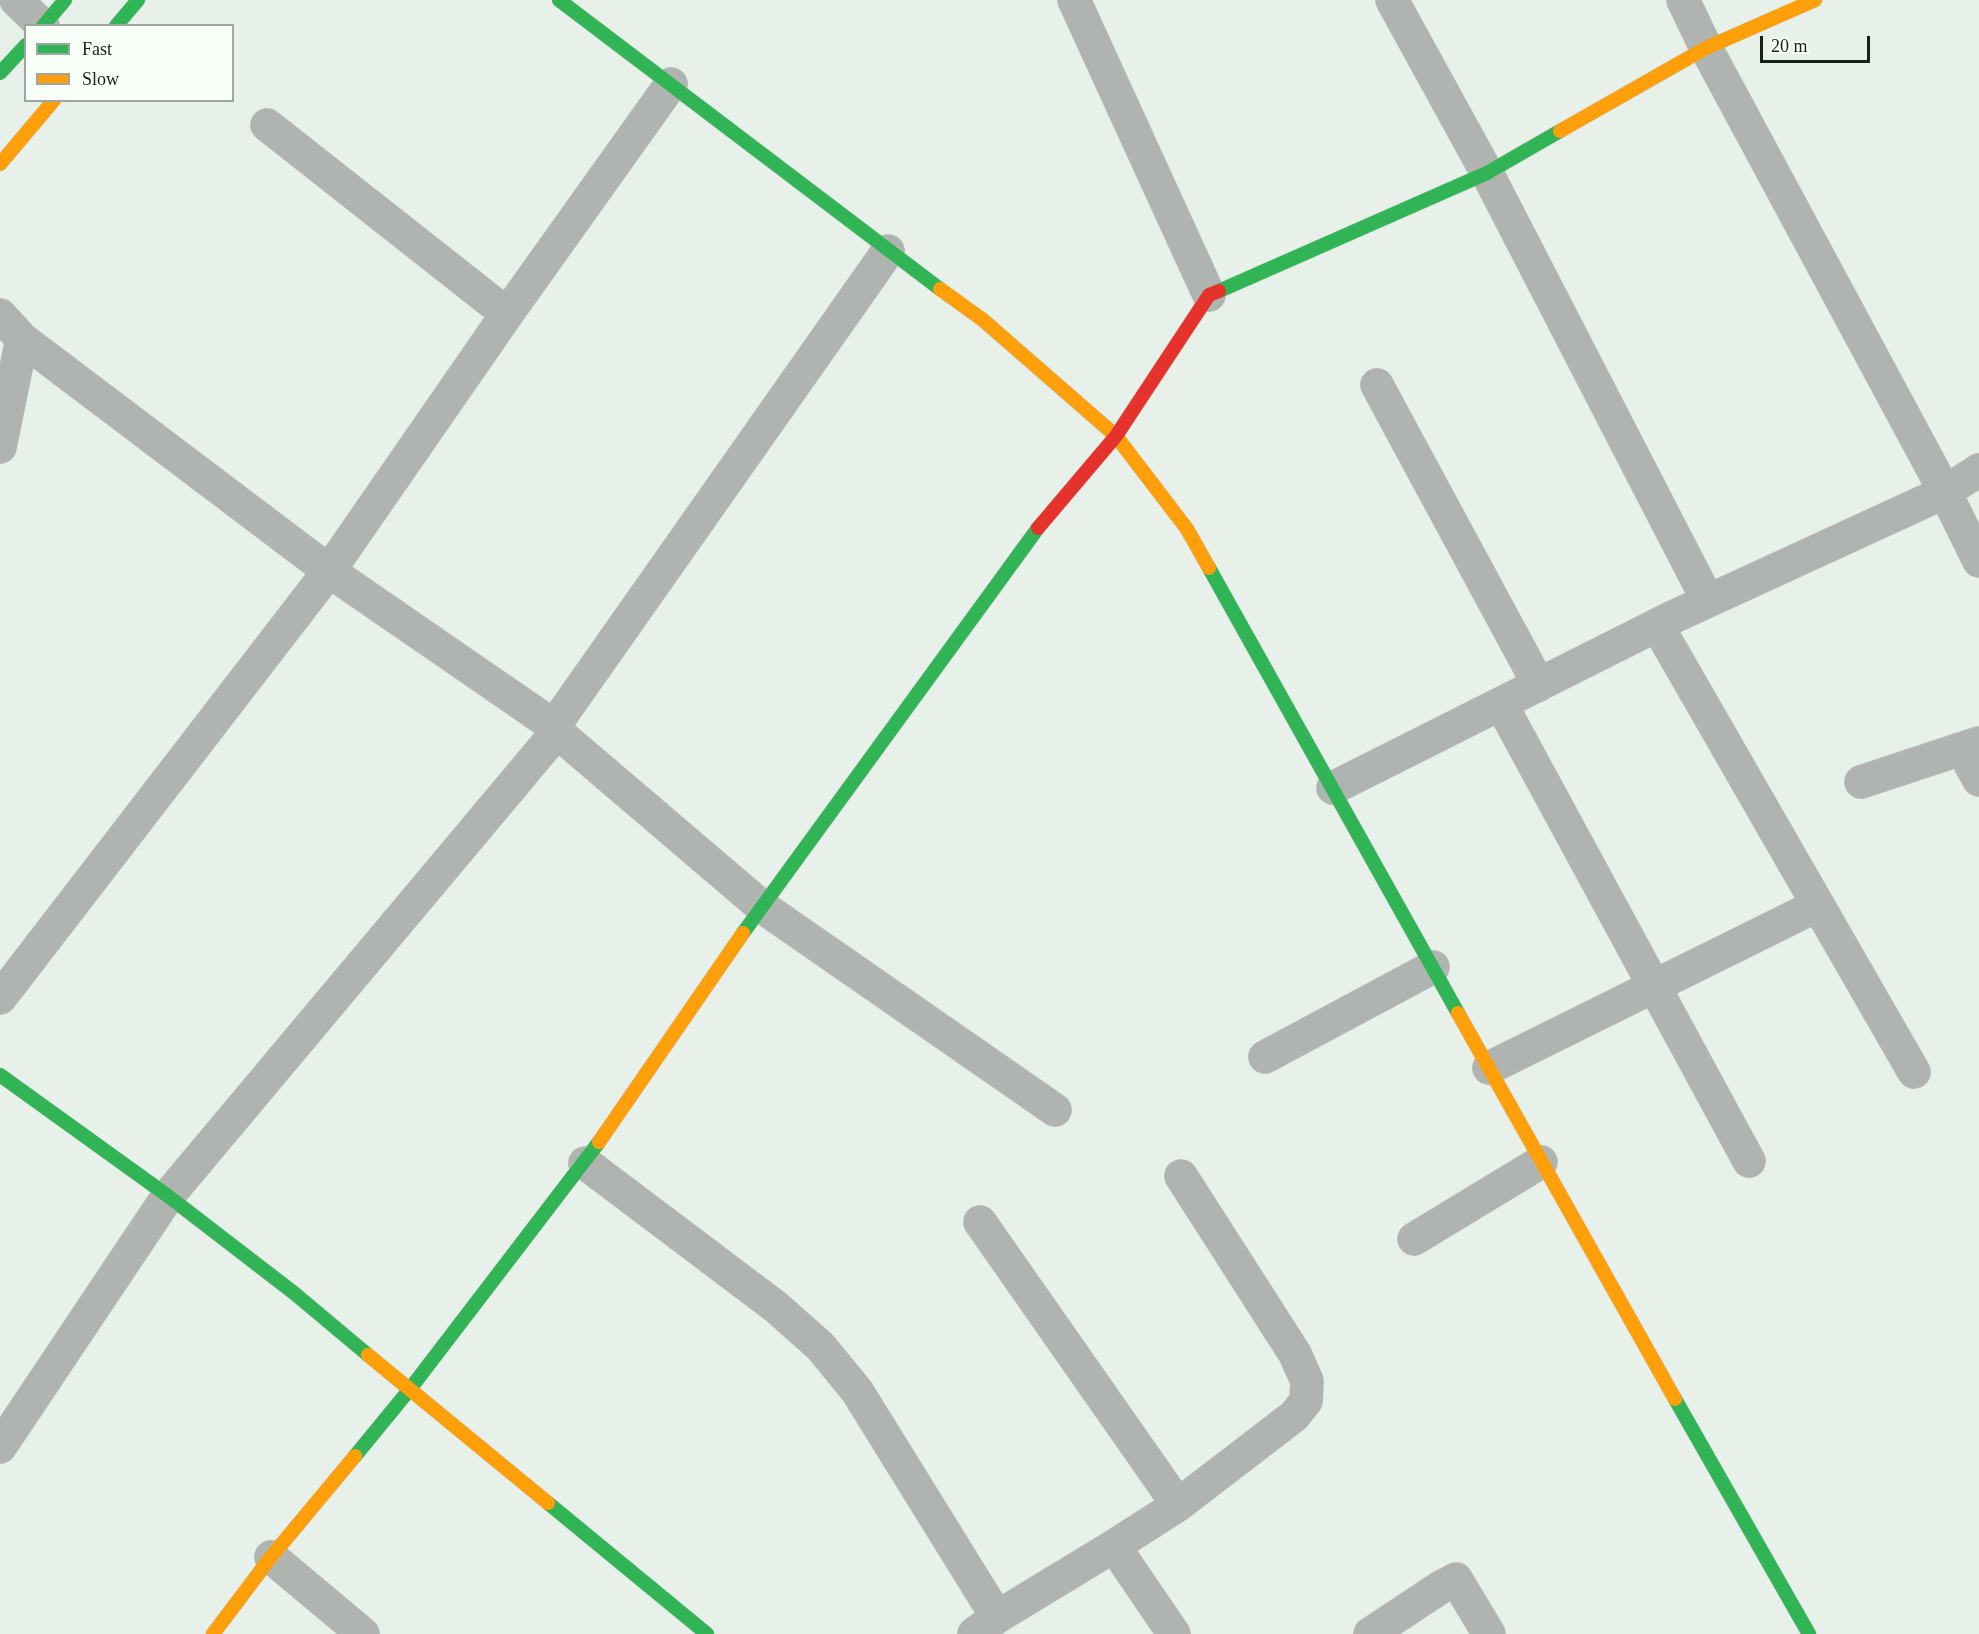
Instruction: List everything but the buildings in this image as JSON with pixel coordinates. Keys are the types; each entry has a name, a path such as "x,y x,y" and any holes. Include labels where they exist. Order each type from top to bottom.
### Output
{"street":[{"path":"16,0 41,24"},
{"path":"45,24 64,0"},
{"path":"119,24 138,0"},
{"path":"559,0 888,251 983,320 1116,436 1186,529 1809,1634"},
{"path":"1074,0 1209,295"},
{"path":"1392,0 1487,172 1708,601"},
{"path":"1683,0 1706,48 1945,492 1979,561"},
{"path":"213,1634 271,1557 410,1389 585,1162 762,906 1035,532 1116,436 1209,295 1487,172 1706,48 1815,0"},
{"path":"0,73 24,47"},
{"path":"0,998 329,571 507,314 671,84"},
{"path":"0,164 52,102"},
{"path":"267,125 507,314"},
{"path":"0,1447 168,1196 555,729 888,251"},
{"path":"0,315 22,339 329,571 555,729 762,906 1055,1110"},
{"path":"0,447 22,339"},
{"path":"1377,385 1539,685"},
{"path":"1333,788 1657,625 1945,492 1979,470"},
{"path":"1657,625 1914,1072"},
{"path":"1501,704 1749,1161"},
{"path":"1861,782 1971,746 1979,780"},
{"path":"1489,1068 1818,905"},
{"path":"1265,1057 1433,966"},
{"path":"0,1075 168,1196 294,1293 707,1634"},
{"path":"585,1162 776,1307 820,1346 857,1391 985,1625 1178,1505 1294,1416 1306,1401 1307,1381 1295,1354 1181,1176"},
{"path":"1414,1239 1541,1162"},
{"path":"980,1222 1178,1505"},
{"path":"1114,1546 1174,1634"},
{"path":"271,1557 363,1634"},
{"path":"1370,1634 1440,1587 1456,1579 1489,1634"}],"traffic: fast":[{"path":"45,24 65,0"},
{"path":"118,24 138,0"},
{"path":"559,0 940,289"},
{"path":"0,73 24,47"},
{"path":"1219,291 1487,173 1560,131"},
{"path":"743,933 1038,528"},
{"path":"1209,568 1458,1013"},
{"path":"0,1075 168,1196 294,1293 368,1355"},
{"path":"355,1456 410,1389 599,1142"},
{"path":"1675,1399 1809,1634"},
{"path":"548,1503 707,1634"}],"traffic: slow":[{"path":"1560,131 1706,48 1815,0"},
{"path":"0,164 52,102"},
{"path":"940,289 983,320 1116,436 1187,529 1209,568"},
{"path":"599,1142 743,933"},
{"path":"1458,1013 1675,1399"},
{"path":"368,1355 548,1503"},
{"path":"213,1634 271,1557 355,1456"}],"traffic: jam":[{"path":"1038,528 1116,436 1209,295 1219,291"}]}
